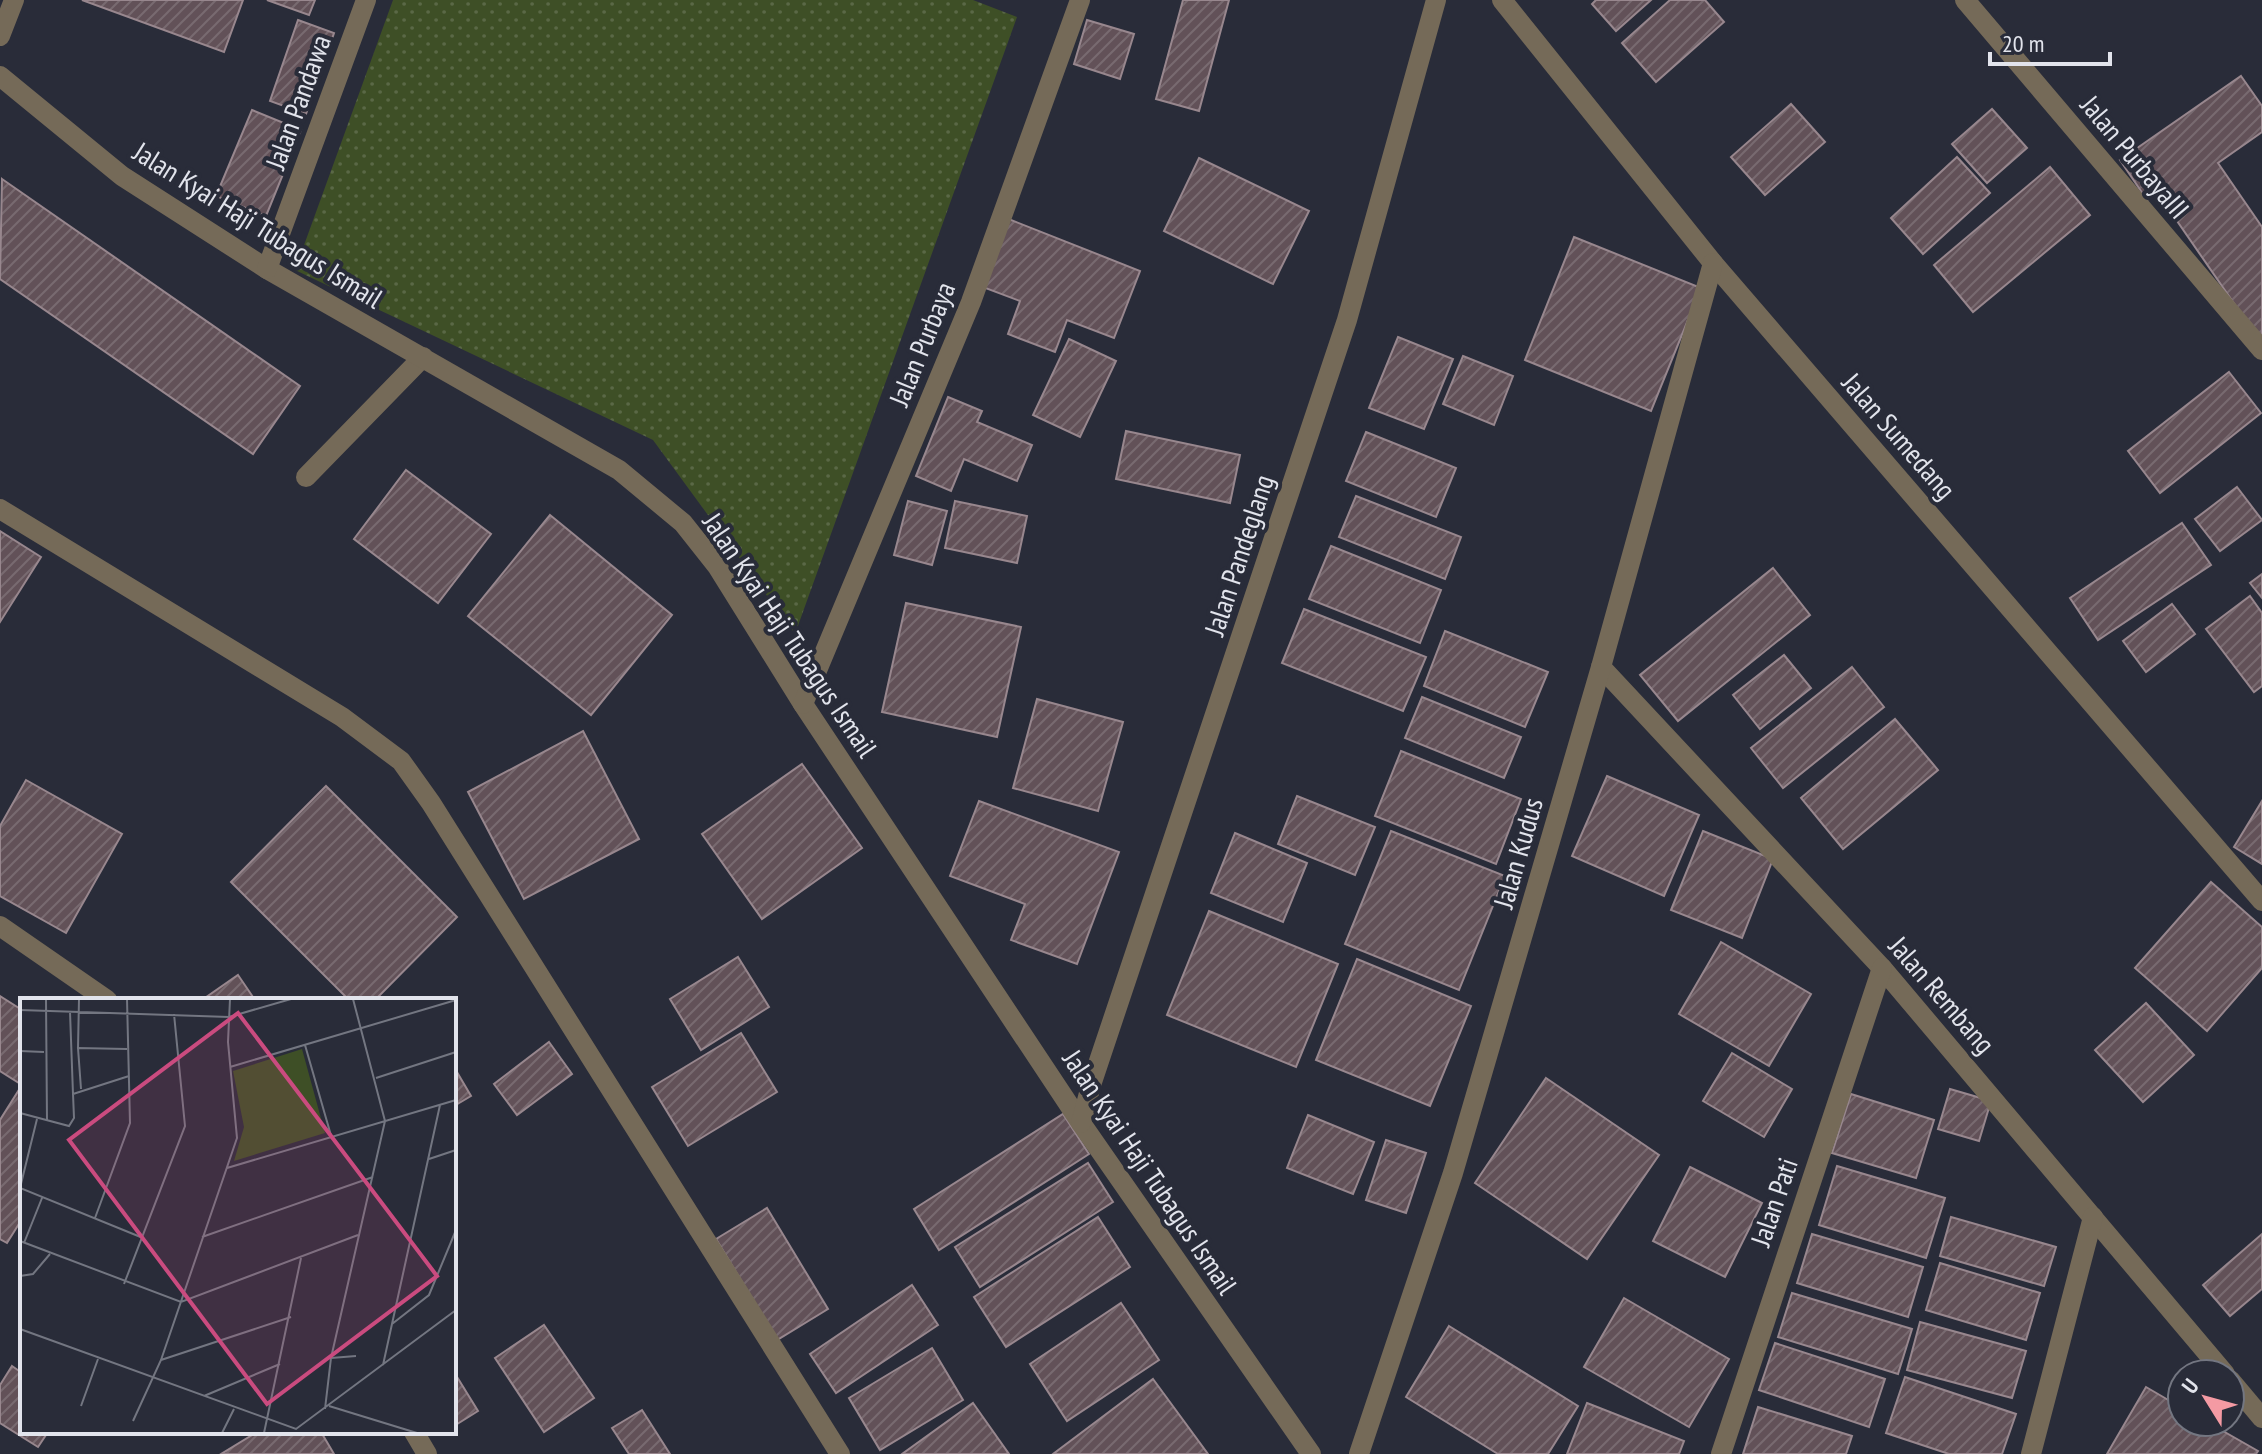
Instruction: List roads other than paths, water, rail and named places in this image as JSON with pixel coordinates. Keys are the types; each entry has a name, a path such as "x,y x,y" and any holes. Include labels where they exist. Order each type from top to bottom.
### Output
{"street":[{"path":"0,36 14,0"},
{"name":"Jalan Pandawa","path":"267,269 366,0"},
{"name":"Jalan Pandeglang","path":"1081,1123 1092,1082 1347,320 1436,0"},
{"name":"Jalan Sumedang","path":"1502,0 1713,263 2262,901"},
{"name":"Jalan PurbayaIII","path":"1965,0 2262,350"},
{"name":"Jalan Purbaya","path":"803,704 971,302 1073,2"},
{"name":"Jalan Kyai Haji Tubagus Ismail","path":"0,76 122,176 267,269 619,470 683,523 717,566 803,704 1081,1123 1311,1454"},
{"name":"Jalan Kudus","path":"1359,1454 1453,1173 1601,667 1713,263"},
{"path":"306,477 423,357"},
{"path":"0,509 262,665 342,717 401,761 431,803 836,1453"},
{"name":"Jalan Rembang","path":"1601,667 1882,968 2212,1358"},
{"path":"0,926 104,998"},
{"name":"Jalan Pati","path":"1721,1454 1882,968"},
{"path":"2031,1454 2093,1217"},
{"path":"2246,1399 2262,1418"},
{"path":"415,1434 427,1454"}]}
